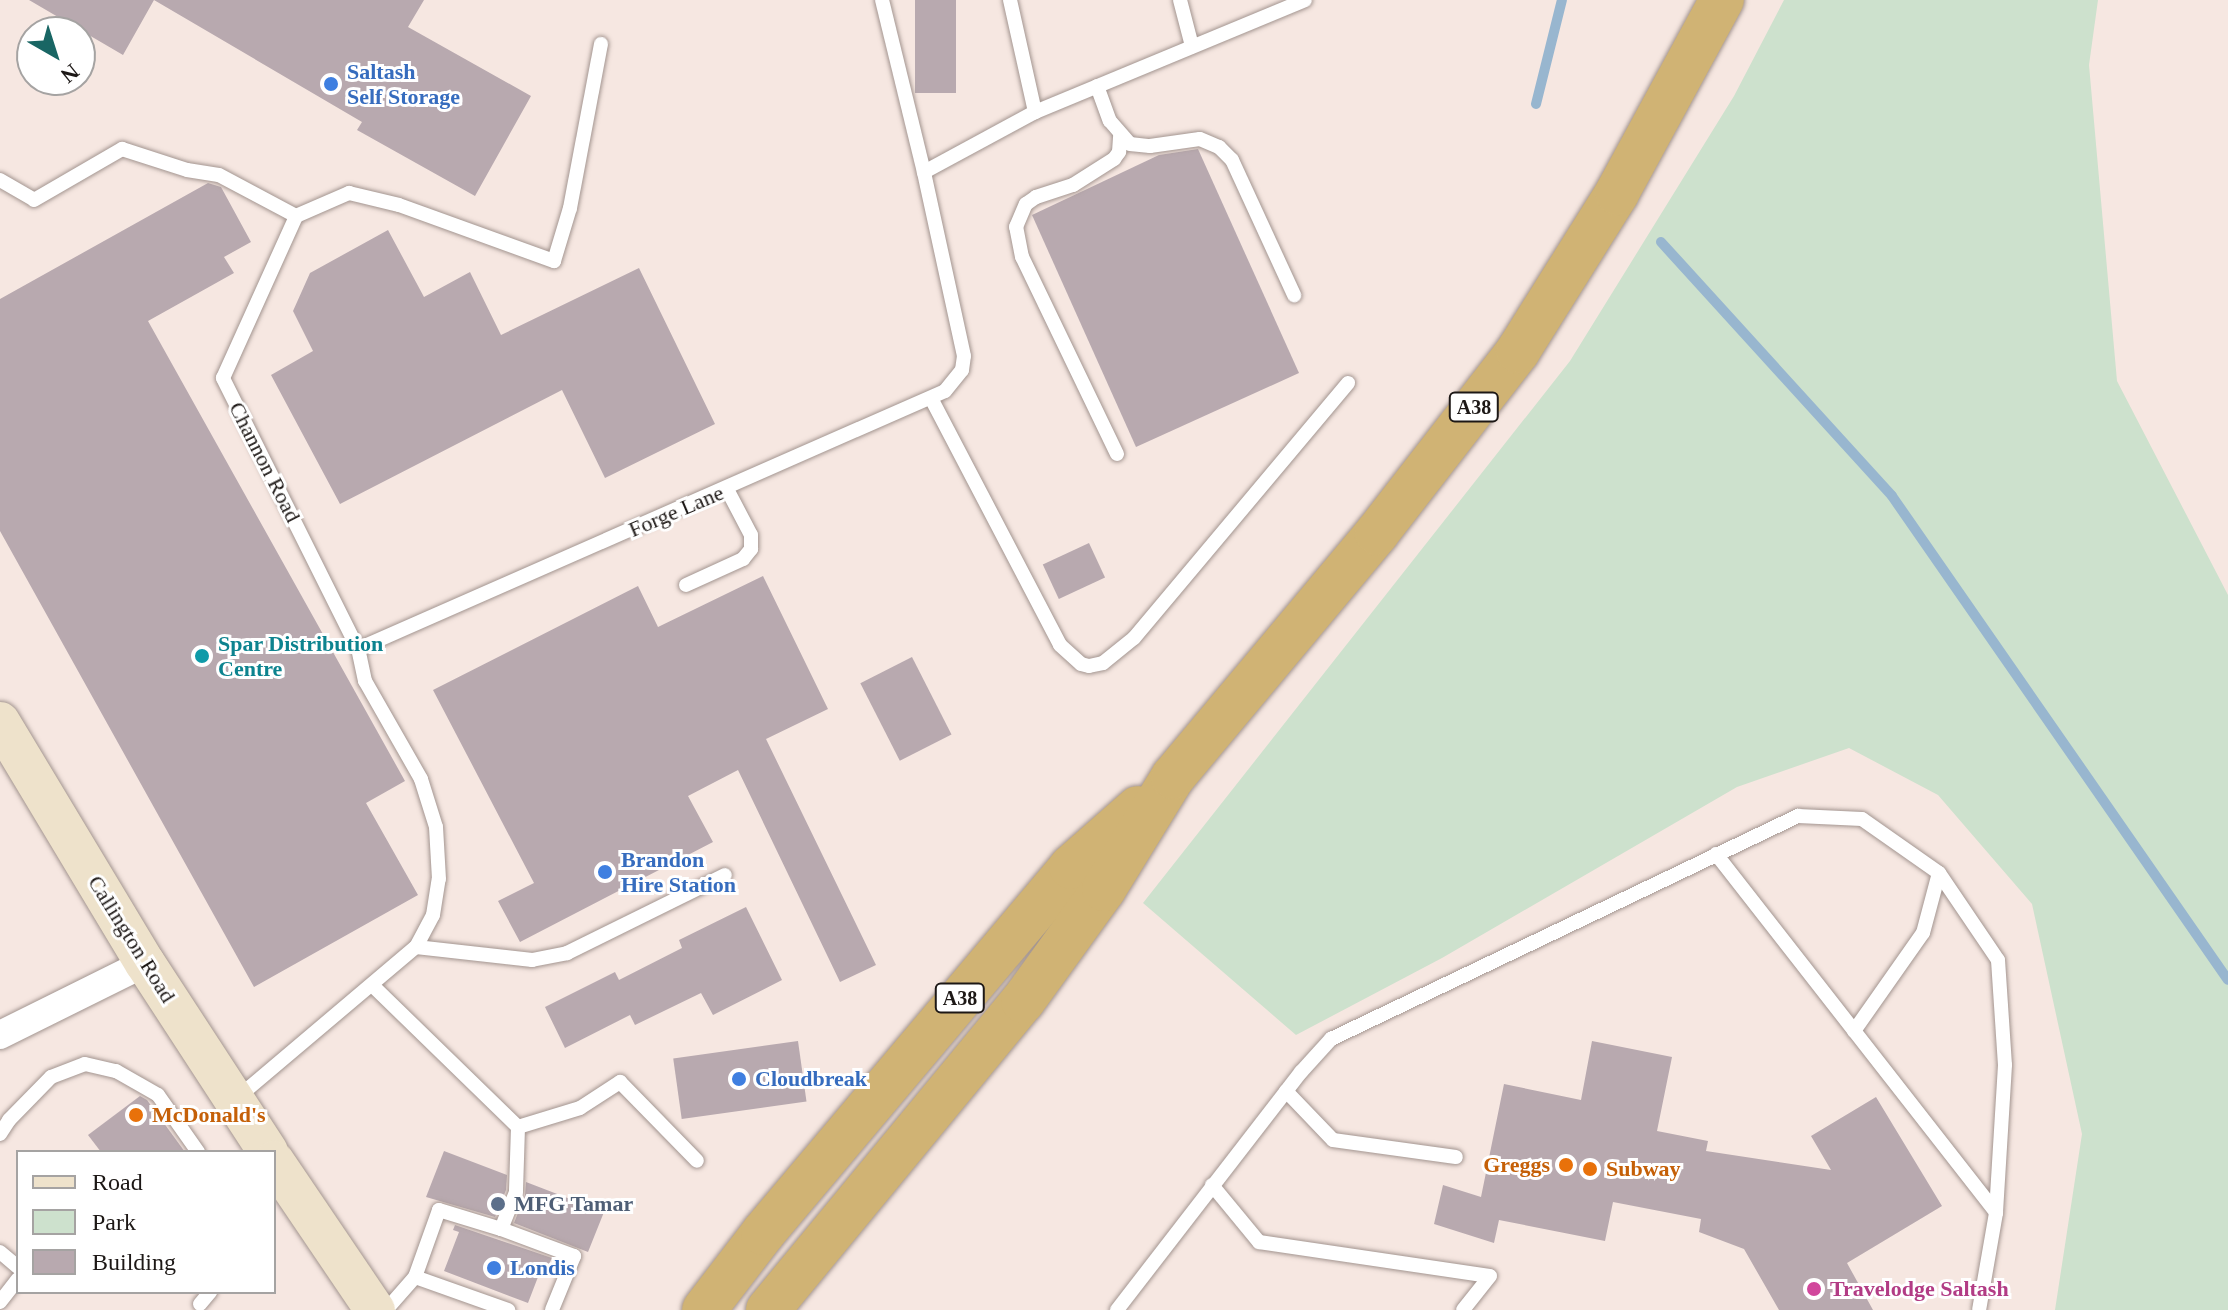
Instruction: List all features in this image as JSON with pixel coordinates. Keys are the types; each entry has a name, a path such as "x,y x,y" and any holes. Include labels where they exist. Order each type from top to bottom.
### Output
{"highway":[{"name":"A38","path":"768,1310 1023,1001 1104,889 1173,777 1377,533 1518,351 1617,193 1722,0"},
{"name":"A38","path":"704,1310 763,1233 1071,867 1173,777"}],"main road":[{"name":"Callington Road","path":"0,722 145,963 267,1150"},
{"path":"276,1164 375,1310"}],"street":[{"path":"0,1035 145,963"}],"lane":[{"path":"882,0 924,172 1035,112 1305,0"},
{"path":"1010,0 1035,112"},
{"path":"1180,0 1192,46"},
{"path":"0,180 34,200 122,149 187,170 219,175 296,216 349,193 399,205 554,261 570,208 601,44"},
{"path":"1097,86 1120,136 1130,144 1150,146 1200,139 1219,147 1232,160 1294,295"},
{"path":"1117,454 1022,257 1016,227 1019,214 1036,197 1073,185 1103,168 1119,152 1120,136"},
{"name":"Forge Lane","path":"358,649 932,400 955,381 962,370 963,346 924,172"},
{"name":"Channon Road","path":"233,1101 416,947 433,915 439,879 436,827 421,779 365,681 358,649 223,378 296,216"},
{"path":"932,400 1060,645 1081,664 1089,666 1103,663 1134,638 1348,383"},
{"path":"686,585 743,559 751,549 751,535 727,489"},
{"path":"1117,1310 1286,1091 1331,1039 1798,816 1862,819 1939,873 1998,960 2005,1065 1996,1213 1979,1310"},
{"path":"1716,854 1996,1213"},
{"path":"1854,1031 1923,933 1939,873"},
{"path":"416,947 532,960 567,953 725,875"},
{"path":"372,985 518,1127 516,1192 501,1229"},
{"path":"0,1134 9,1120 51,1077 85,1064 116,1071 158,1095 197,1150"},
{"path":"518,1127 580,1108 620,1082 697,1161"},
{"path":"1286,1091 1333,1140 1456,1157"},
{"path":"1212,1185 1259,1242 1490,1276 1463,1310"},
{"path":"386,1310 415,1277 439,1210 574,1256 552,1310"},
{"path":"0,1252 16,1265"},
{"path":"415,1277 508,1310"},
{"path":"0,1302 16,1282"}],"green space":[{"path":"1784,0 2098,0 2089,65 2117,381 2228,595 2228,1310 2055,1310 2082,1134 2032,904 1938,795 1849,748 1737,787 1442,958 1296,1035 1143,903 1570,361 1734,96"}],"building":[{"path":"29,0 154,0 123,55 96,39 96,16 56,16"},
{"path":"154,0 424,0 408,27 531,96 475,196 357,130 362,122"},
{"path":"915,0 956,0 956,93 915,93"},
{"path":"1198,149 1299,373 1136,447 1032,215 1159,155"},
{"name":"Spar Distribution Centre","path":"208,183 221,187 251,242 224,257 234,273 148,321 405,781 366,803 418,895 254,987 0,531 0,299"},
{"path":"388,230 424,297 470,272 501,335 639,268 715,424 605,478 562,390 340,504 271,375 313,351 293,311 310,273"},
{"path":"1089,543 1105,577 1059,599 1043,565"},
{"path":"763,576 828,709 766,739 876,965 840,982 738,770 688,796 713,842 520,942 498,901 534,883 433,690 638,586 658,627"},
{"path":"912,657 951,735 900,761 860,683"},
{"path":"746,907 782,980 713,1015 701,993 635,1025 630,1015 565,1048 545,1007 615,972 619,980 682,948 679,940"},
{"name":"Cloudbreak","path":"798,1041 806,1101 682,1119 673,1059"},
{"path":"1592,1041 1672,1057 1657,1131 1708,1141 1706,1151 1831,1170 1811,1136 1876,1097 1942,1206 1847,1263 1873,1310 1779,1310 1744,1249 1699,1232 1701,1219 1613,1202 1605,1241 1499,1220 1494,1243 1434,1224 1443,1185 1481,1197 1504,1084 1581,1100"},
{"name":"McDonald's","path":"140,1096 147,1100 184,1150 99,1150 88,1135"},
{"path":"444,1151 507,1175 506,1190 495,1217 426,1197"},
{"path":"526,1182 604,1212 588,1252 514,1223 525,1195"},
{"name":"Londis","path":"455,1225 552,1258 548,1266 543,1264 528,1303 444,1271 459,1232 453,1230"}],"waterway":[{"path":"1536,104 1562,0"},
{"path":"1661,242 1892,496 2228,980"}],"place":[{"name":"Saltash Self Storage","path":"331,84"},
{"name":"Spar Distribution Centre","path":"202,656"},
{"name":"Brandon Hire Station","path":"605,872"},
{"name":"Cloudbreak","path":"739,1079"},
{"name":"McDonald's","path":"136,1115"},
{"name":"Greggs","path":"1566,1165"},
{"name":"Subway","path":"1590,1169"},
{"name":"MFG Tamar","path":"498,1204"},
{"name":"Londis","path":"494,1268"},
{"name":"Travelodge Saltash","path":"1814,1289"}]}
